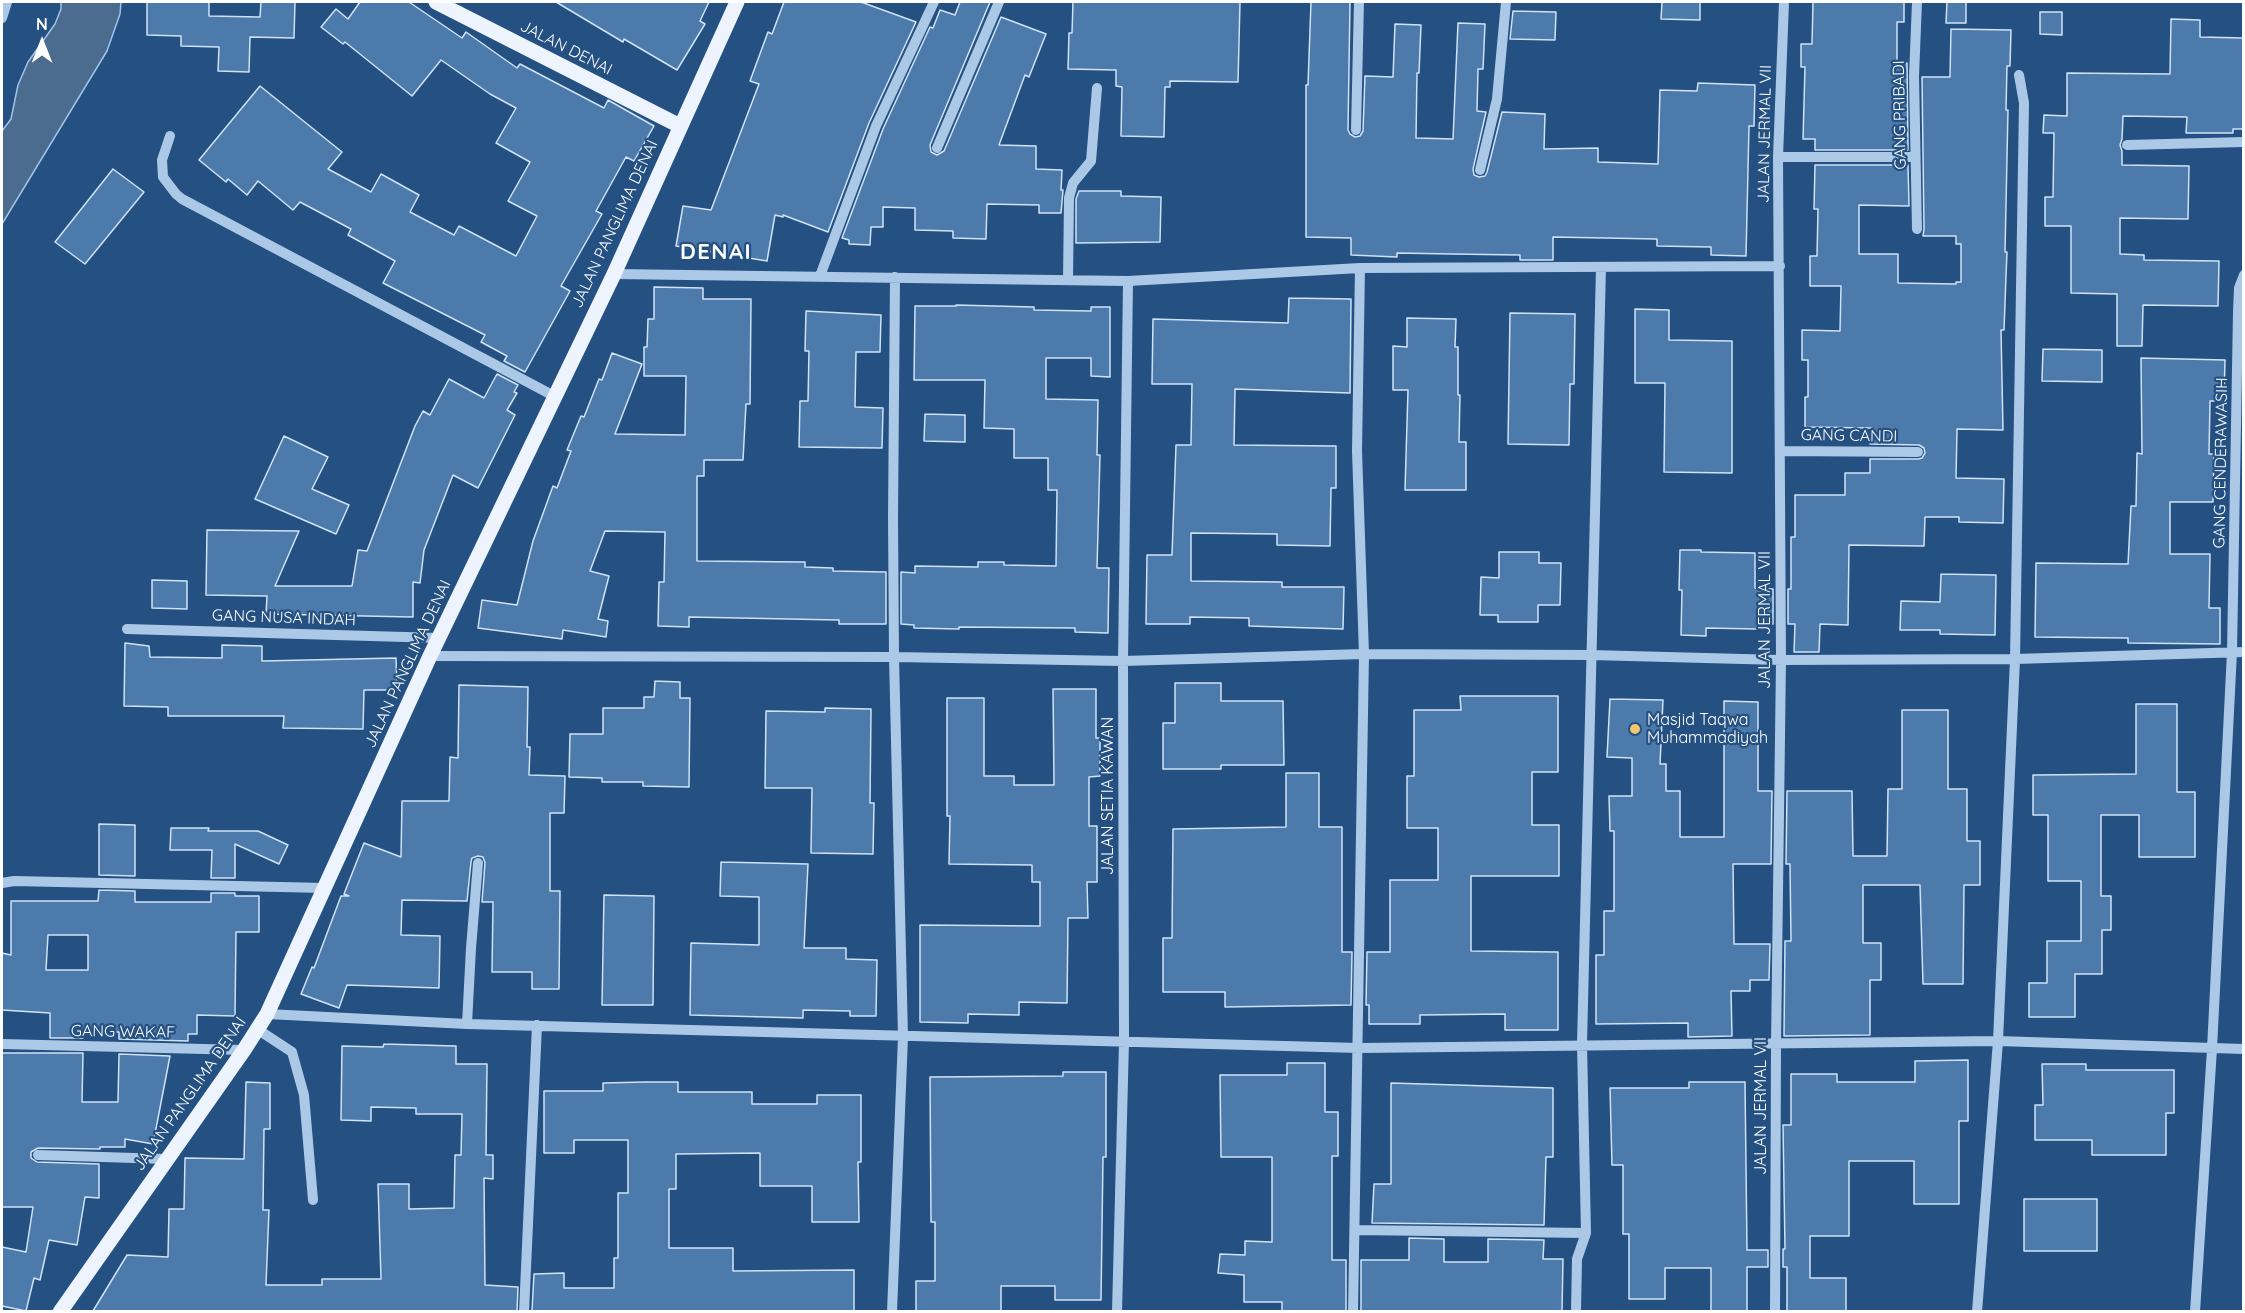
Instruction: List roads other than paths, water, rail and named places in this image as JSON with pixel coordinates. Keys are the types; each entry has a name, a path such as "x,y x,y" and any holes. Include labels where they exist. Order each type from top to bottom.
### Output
{"main road":[{"name":"JALAN DENAI","path":"436,2 680,126"},
{"name":"JALAN PANGLIMA DENAI","path":"60,1311 267,1014 430,656 614,274 737,2"}],"street":[{"path":"2,18 8,2"},
{"path":"820,276 876,126 934,2"},
{"path":"937,148 999,2"},
{"path":"1356,130 1359,2"},
{"path":"1480,170 1497,99 1506,2"},
{"name":"JALAN JERMAL VII","path":"1775,1311 1781,660 1778,157 1784,2"},
{"name":"GANG PRIBADI","path":"1917,2 1914,76 1917,229"},
{"path":"1977,1311 1998,1041 2015,659 2024,103 2019,75"},
{"path":"1068,280 1068,198 1073,183 1091,161 1097,88"},
{"path":"170,136 162,160 163,177 182,199 554,396"},
{"path":"2127,145 2244,142"},
{"path":"1778,157 1915,157"},
{"path":"614,274 1128,281 1360,268 1780,266"},
{"path":"1576,1311 1577,1259 1586,1233 1582,1044 1601,267"},
{"path":"1353,1311 1364,654 1357,451 1360,268"},
{"name":"GANG CENDERAWASIH","path":"2195,1311 2238,652 2239,288 2244,275"},
{"path":"892,1311 903,1037 894,657 895,277"},
{"name":"JALAN SETIA KAWAN","path":"1117,1311 1124,1041 1123,661 1128,281"},
{"name":"GANG CANDI","path":"1780,450 1918,452"},
{"name":"GANG NUSA INDAH","path":"127,629 440,638"},
{"path":"430,656 894,657 1123,661 1364,654 1591,655 1781,660 2015,659 2238,652"},
{"path":"467,1024 478,863"},
{"path":"2,883 25,881 325,888"},
{"path":"267,1014 467,1024 1359,1048 1998,1041 2244,1049"},
{"path":"524,1311 537,1025"},
{"path":"257,1029 292,1052 304,1095 314,1200"},
{"name":"GANG WAKAF","path":"2,1044 244,1050"},
{"path":"38,1155 167,1159"},
{"path":"1356,1230 1586,1233"}],"water":[{"path":"61,2 121,2 120,14 107,51 2,224 2,131 11,119 18,85 28,62 55,24 61,9"}],"place":[{"name":"Masjid Taqwa Muhammadiyah","path":"1635,729"}],"district":[{"name":"DENAI","path":"716,252"}]}
